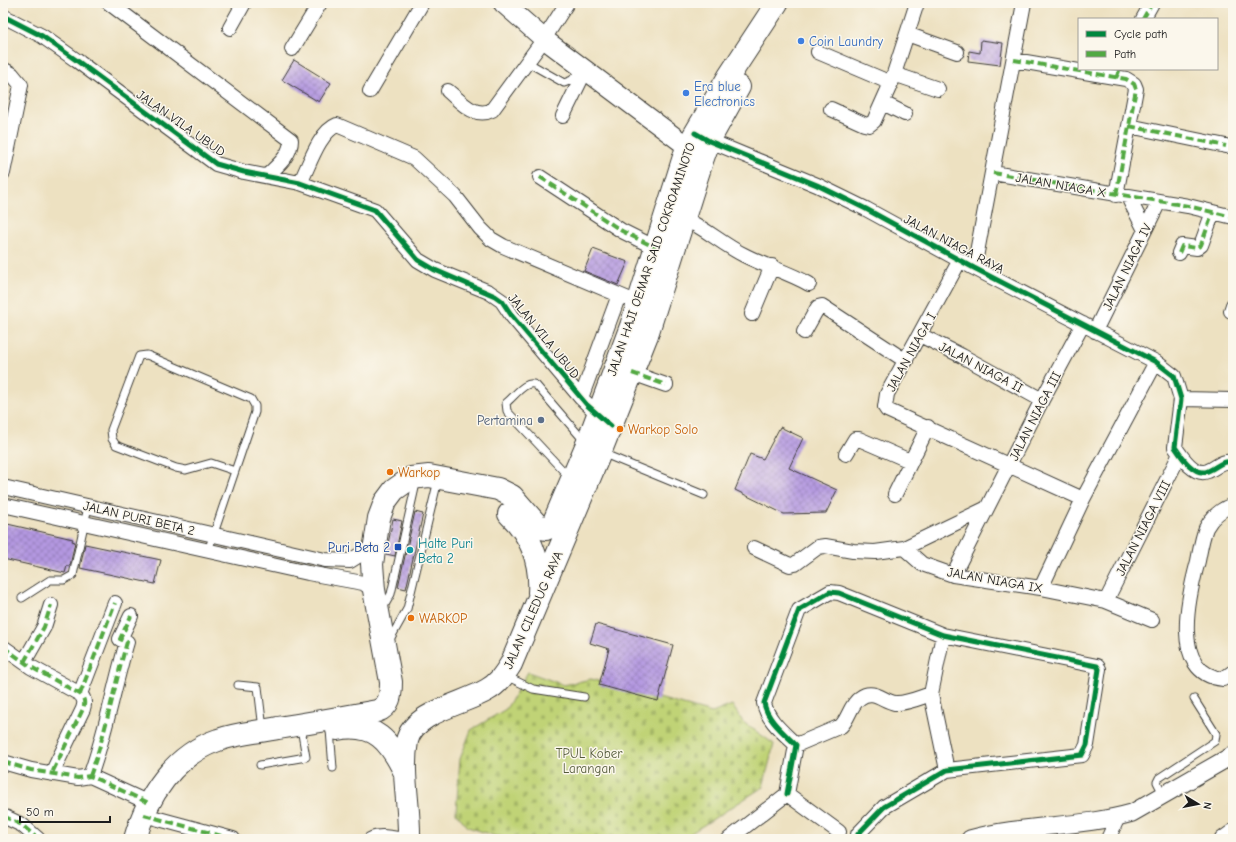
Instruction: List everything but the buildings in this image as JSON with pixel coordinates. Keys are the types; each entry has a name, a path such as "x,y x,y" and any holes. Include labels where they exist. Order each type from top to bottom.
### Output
{"main road":[{"path":"503,3 544,39 583,69 699,145"},
{"name":"JALAN HAJI OEMAR SAID COKROAMINOTO","path":"577,489 604,420 629,299 656,248 729,76 777,3"},
{"name":"JALAN HAJI OEMAR SAID COKROAMINOTO","path":"604,420 632,373 646,335 683,218 699,145 793,3"},
{"path":"136,839 146,809 161,783 178,764 199,748 225,738 381,710 388,703 391,694 372,571 379,542 378,518 385,502 394,490 420,478 462,481 506,492 542,529 560,527"},
{"path":"462,481 499,505 511,515 526,533 538,564 540,583 537,603"},
{"name":"JALAN CILEDUG RAYA","path":"409,838 406,773 407,741 414,727 425,718 485,691 504,675 511,664 537,603 560,527 577,489"},
{"path":"161,783 185,766 209,754 253,742 355,727 374,732 383,738 393,749 406,773"}],"street":[{"path":"109,3 291,140 291,148 287,155 268,176"},
{"path":"230,28 244,3"},
{"path":"292,49 320,3"},
{"path":"370,91 422,3"},
{"path":"448,91 476,113 484,114 492,110 528,62 567,3"},
{"path":"831,109 869,125 874,121 883,103 917,3"},
{"path":"974,268 1024,3"},
{"path":"1144,18 1152,3"},
{"name":"JALAN VILA UBUD","path":"3,16 42,36 216,164 244,172 300,183 375,210 418,260 435,270 489,292 502,301 512,316 581,398 604,420"},
{"path":"907,34 957,52"},
{"path":"818,52 892,78 938,89"},
{"path":"1014,60 1078,68"},
{"path":"3,69 12,74 21,85 3,173"},
{"path":"563,116 583,69"},
{"path":"1094,70 1118,73 1132,82 1136,89 1129,126 1122,196 1145,230"},
{"path":"883,103 905,114"},
{"path":"300,183 322,138 330,128 337,125 414,158 455,196 480,228 491,239 503,246 629,299 581,398"},
{"path":"1129,126 1226,146"},
{"name":"JALAN NIAGA RAYA","path":"699,145 817,185 866,209 974,268 1156,362 1174,376 1181,399"},
{"name":"JALAN NIAGA X","path":"993,173 1159,202 1233,217"},
{"path":"540,177 622,231 656,248"},
{"name":"JALAN NIAGA IV","path":"1095,331 1159,202"},
{"path":"1179,253 1182,246 1197,248 1201,245 1213,212"},
{"path":"683,218 698,225 742,255 793,275 809,284"},
{"name":"JALAN NIAGA I","path":"960,260 887,394 885,407 887,410 928,427 962,445 1010,465 1083,499"},
{"path":"752,314 772,266"},
{"path":"804,332 818,307 822,306 906,361"},
{"name":"JALAN NIAGA III","path":"953,575 1042,400 1083,324"},
{"name":"JALAN NIAGA II","path":"920,335 962,356 1042,400"},
{"path":"1041,588 1083,499 1156,362"},
{"path":"632,373 666,385"},
{"path":"1233,400 1181,399 1175,447 1191,468 1203,472 1208,471 1224,461 1233,462"},
{"path":"895,494 928,427"},
{"path":"846,454 852,442 855,439 859,439 910,461"},
{"name":"JALAN NIAGA VIII","path":"1106,602 1180,454"},
{"name":"JALAN PURI BETA 2","path":"3,487 325,560 350,561 379,542"},
{"name":"JALAN PURI BETA 2","path":"3,505 208,551 363,583 377,602"},
{"path":"1233,505 1225,507 1216,515 1206,529 1188,605 1186,632 1194,663 1203,671 1211,676 1223,678 1233,672"},
{"path":"754,548 790,565 795,564 818,547 825,546 853,551 875,552 904,548 987,508"},
{"path":"137,535 140,518"},
{"name":"JALAN NIAGA IX","path":"904,548 922,564 953,575 1041,588 1106,602 1152,620"},
{"path":"274,565 276,549"},
{"path":"324,576 325,560"},
{"path":"787,794 837,836 847,829 855,831 858,837 884,807 947,770 1082,755 1086,750 1099,669 1094,664 943,635 834,592 830,592 813,600 799,610 764,703 769,717 796,745"},
{"path":"80,694 115,603"},
{"path":"24,662 44,627 52,605"},
{"path":"90,776 98,754 117,674 128,642 120,639 130,616"},
{"path":"943,635 931,694 947,770"},
{"path":"3,647 24,662 80,694 85,703 52,773"},
{"path":"796,745 841,726 854,703 861,696 871,694 894,703 901,703 931,694"},
{"path":"729,839 787,794 796,745"},
{"path":"970,839 994,832 1118,817 1132,813 1233,755"},
{"path":"3,762 31,770 78,778 90,776 146,809 233,839"},
{"path":"3,816 22,825 33,837"},
{"path":"1108,839 1118,817"},
{"path":"1222,839 1233,831"}],"lane":[{"path":"528,62 564,83 572,80 583,69"},
{"path":"208,551 255,412 254,402 251,399 147,355 139,356 111,430 112,439 116,445 176,468 186,470 211,463 235,471"},
{"path":"577,489 507,411 506,403 528,384 532,383 536,385 594,448 704,495"},
{"path":"390,512 395,495 420,478"},
{"path":"377,602 391,594 420,478"},
{"path":"385,648 407,609 420,478"},
{"path":"22,598 50,580 64,580 73,575 88,507"},
{"path":"504,675 533,689 584,697"},
{"path":"238,685 258,687 263,717 263,731"},
{"path":"1164,796 1158,782 1159,778 1215,742 1217,738 1194,699"},
{"path":"330,730 329,756 333,768"},
{"path":"260,765 306,757 302,734"},
{"path":"366,839 373,834 409,838"}],"green space":[{"name":"TPUL Kober Larangan","path":"528,672 564,685 591,679 712,713 732,705 743,722 774,744 763,787 682,839 504,839 468,827 456,813 460,759 471,730 506,709"}],"marked path":[{"path":"1144,18 1152,3"},
{"path":"1014,60 1126,79 1134,84 1136,89 1116,195"},
{"path":"1116,78 1120,70"},
{"path":"1129,126 1226,146"},
{"path":"993,173 1188,206 1233,217"},
{"path":"540,177 622,231 656,248"},
{"path":"1179,253 1182,246 1197,248 1201,245 1213,212"},
{"path":"1231,311 1233,305"},
{"path":"632,373 666,385"},
{"path":"80,694 115,603"},
{"path":"24,662 44,627 51,605"},
{"path":"90,776 101,743 127,642 120,639 131,616"},
{"path":"3,647 31,667 80,694 84,699 83,709 52,773"},
{"path":"3,762 31,770 78,778 90,776 149,803"},
{"path":"144,815 233,839"},
{"path":"3,816 22,825 38,839"}],"cycle path":[{"path":"3,16 42,36 216,164 244,172 300,183 375,210 418,260 435,270 495,296 502,301 512,316 587,405 611,426"},
{"path":"695,133 709,141 817,185 866,209 974,268 1156,362 1174,376 1181,399 1175,447 1188,465 1198,471 1203,472 1208,471 1222,463 1233,462"},
{"path":"787,794 796,745 772,721 764,703 799,610 830,592 839,593 943,635 1097,666 1099,669 1087,745 1082,755 947,770 884,807 858,834"}],"place":[{"name":"Coin Laundry","path":"801,41"},
{"name":"Era blue Electronics","path":"686,93"},
{"name":"Pertamina","path":"541,420"},
{"name":"Warkop Solo","path":"620,429"},
{"name":"Warkop","path":"390,472"},
{"name":"Puri Beta 2","path":"398,547"},
{"name":"Halte Puri Beta 2","path":"410,550"},
{"name":"WARKOP","path":"411,618"}]}
